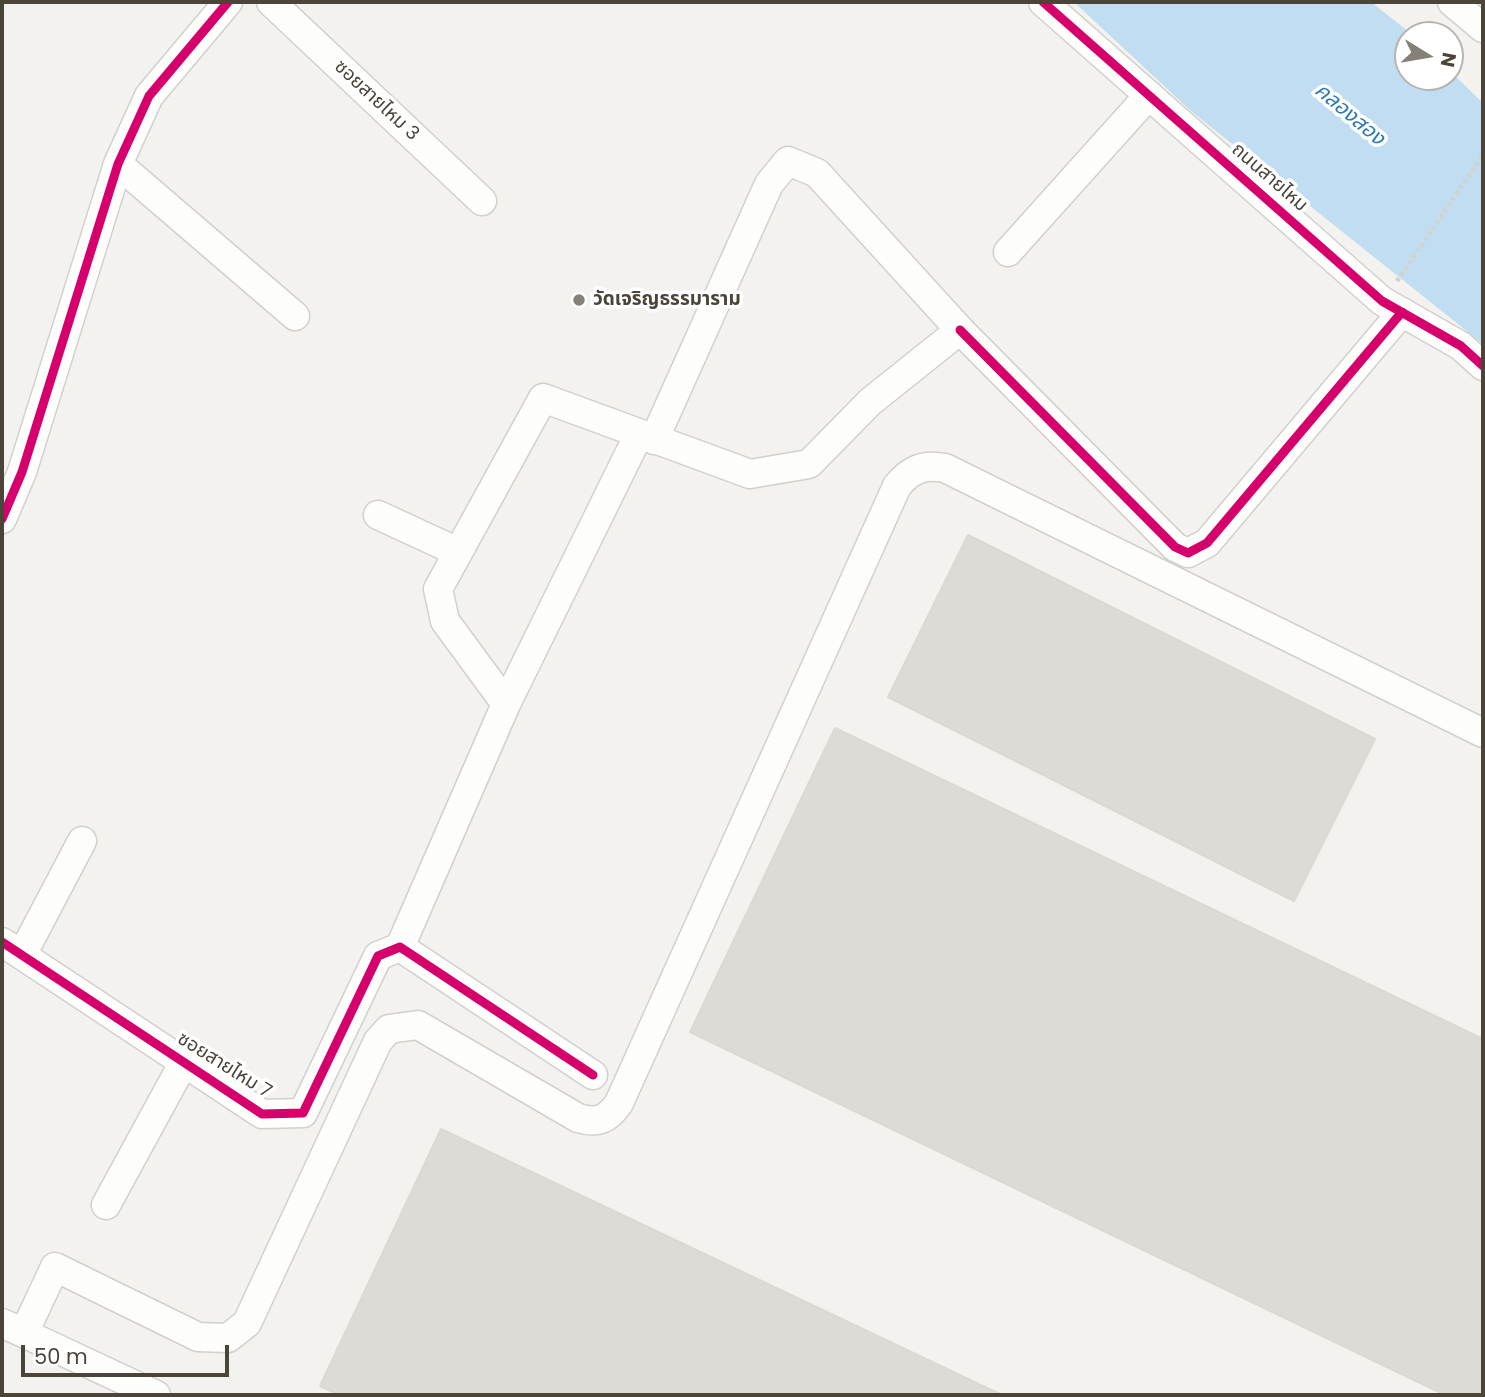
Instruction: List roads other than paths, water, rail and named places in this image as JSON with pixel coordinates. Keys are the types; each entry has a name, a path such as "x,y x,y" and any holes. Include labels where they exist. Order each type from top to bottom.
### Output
{"street":[{"path":"2,519 22,472 118,164 149,96 228,2"},
{"name":"ซอยสายไหม 3","path":"271,2 482,201"},
{"name":"ถนนสายไหม","path":"1043,2 1382,301 1398,298 1483,366"},
{"path":"1452,2 1483,28"},
{"path":"1008,252 1149,95"},
{"path":"593,1075 400,947 506,704 647,437 768,184 788,161 817,173 960,330 1175,547 1188,553 1207,543 1398,298"},
{"path":"118,164 295,316"},
{"path":"506,704 445,621 438,589 543,397 750,474 809,464 870,402 960,330"},
{"path":"156,1395 13,1328 55,1267 198,1337 228,1338 247,1323 378,1041 389,1029 402,1025 418,1025 578,1118 592,1122 609,1117 619,1103 897,486 907,473 929,465 945,468 1483,733"},
{"path":"378,515 458,552"},
{"path":"12,949 82,841"},
{"name":"ซอยสายไหม 7","path":"12,949 262,1114 303,1113 378,956 400,947"},
{"path":"106,1205 184,1062"}],"water":[{"name":"คลองสอง","path":"1074,2 1371,2 1395,21 1394,91 1464,91 1464,85 1483,103 1483,344 1191,111"}],"place":[{"name":"วัดเจริญธรรมาราม","path":"579,300"}]}
